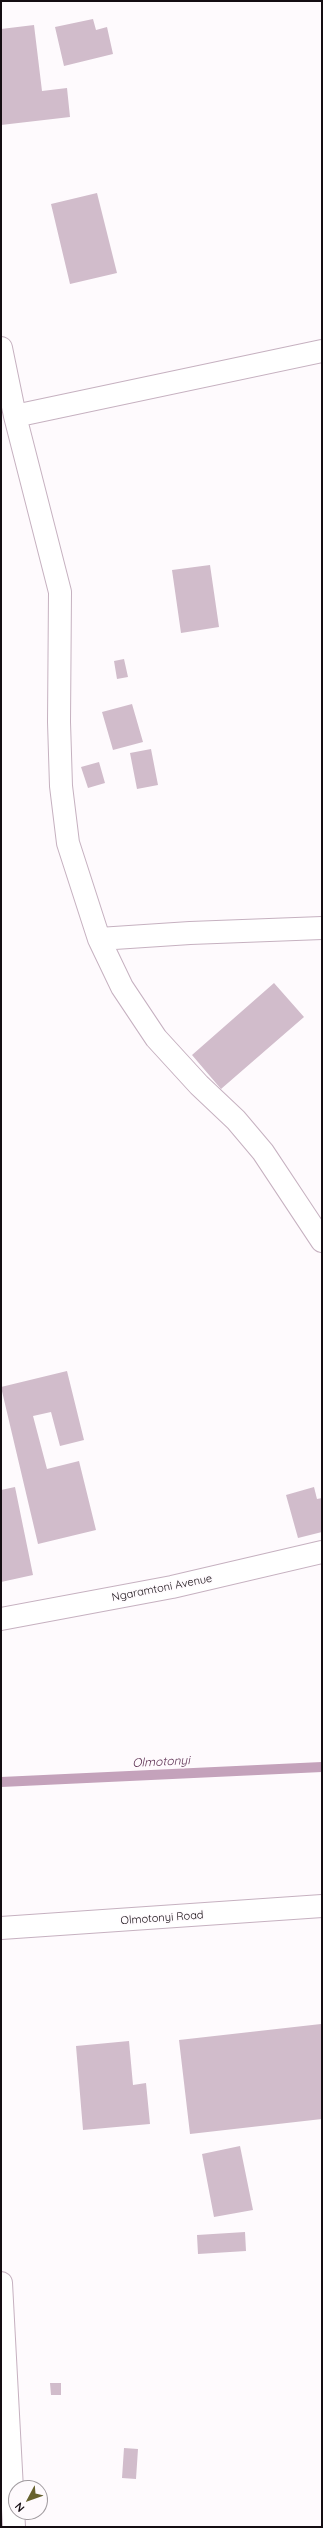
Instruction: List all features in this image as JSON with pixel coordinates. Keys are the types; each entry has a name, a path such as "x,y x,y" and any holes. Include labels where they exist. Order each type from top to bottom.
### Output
{"street":[{"path":"1,348 15,416 60,592 59,722 61,786 68,843 100,939 122,987 156,1038 199,1085 236,1120 263,1152 322,1241"},
{"path":"15,416 322,350"},
{"path":"100,939 190,933 322,928"},
{"name":"Ngaramtoni Avenue","path":"1,1619 172,1587 322,1552"},
{"name":"Olmotonyi Road","path":"1,1928 322,1906"},
{"path":"1,2283 14,2527"}],"building":[{"path":"93,19 96,30 107,27 113,54 64,66 55,27"},
{"path":"34,25 42,91 67,88 70,117 1,125 1,29"},
{"path":"97,193 117,273 70,284 51,204"},
{"path":"210,565 219,627 181,633 172,570"},
{"path":"124,659 128,677 117,679 114,661"},
{"path":"132,704 143,742 113,750 102,712"},
{"path":"151,749 158,785 137,789 130,753"},
{"path":"99,762 105,783 88,788 81,767"},
{"path":"274,983 304,1017 221,1089 192,1055"},
{"path":"67,1371 84,1440 60,1446 51,1412 33,1416 47,1469 79,1461 96,1530 38,1544 1,1387"},
{"path":"15,1487 33,1575 1,1582 1,1490"},
{"path":"314,1487 317,1499 322,1498 322,1532 298,1538 286,1495"},
{"path":"321,2024 322,2119 190,2134 179,2040"},
{"path":"129,2041 133,2085 146,2083 150,2124 83,2130 76,2046"},
{"path":"240,2146 253,2210 214,2217 202,2154"},
{"path":"245,2232 246,2251 198,2254 197,2235"},
{"path":"50,2383 61,2383 61,2395 51,2395"},
{"path":"124,2448 138,2449 136,2479 122,2478"}],"waterway":[{"name":"Olmotonyi","path":"1,1782 322,1767"}]}
